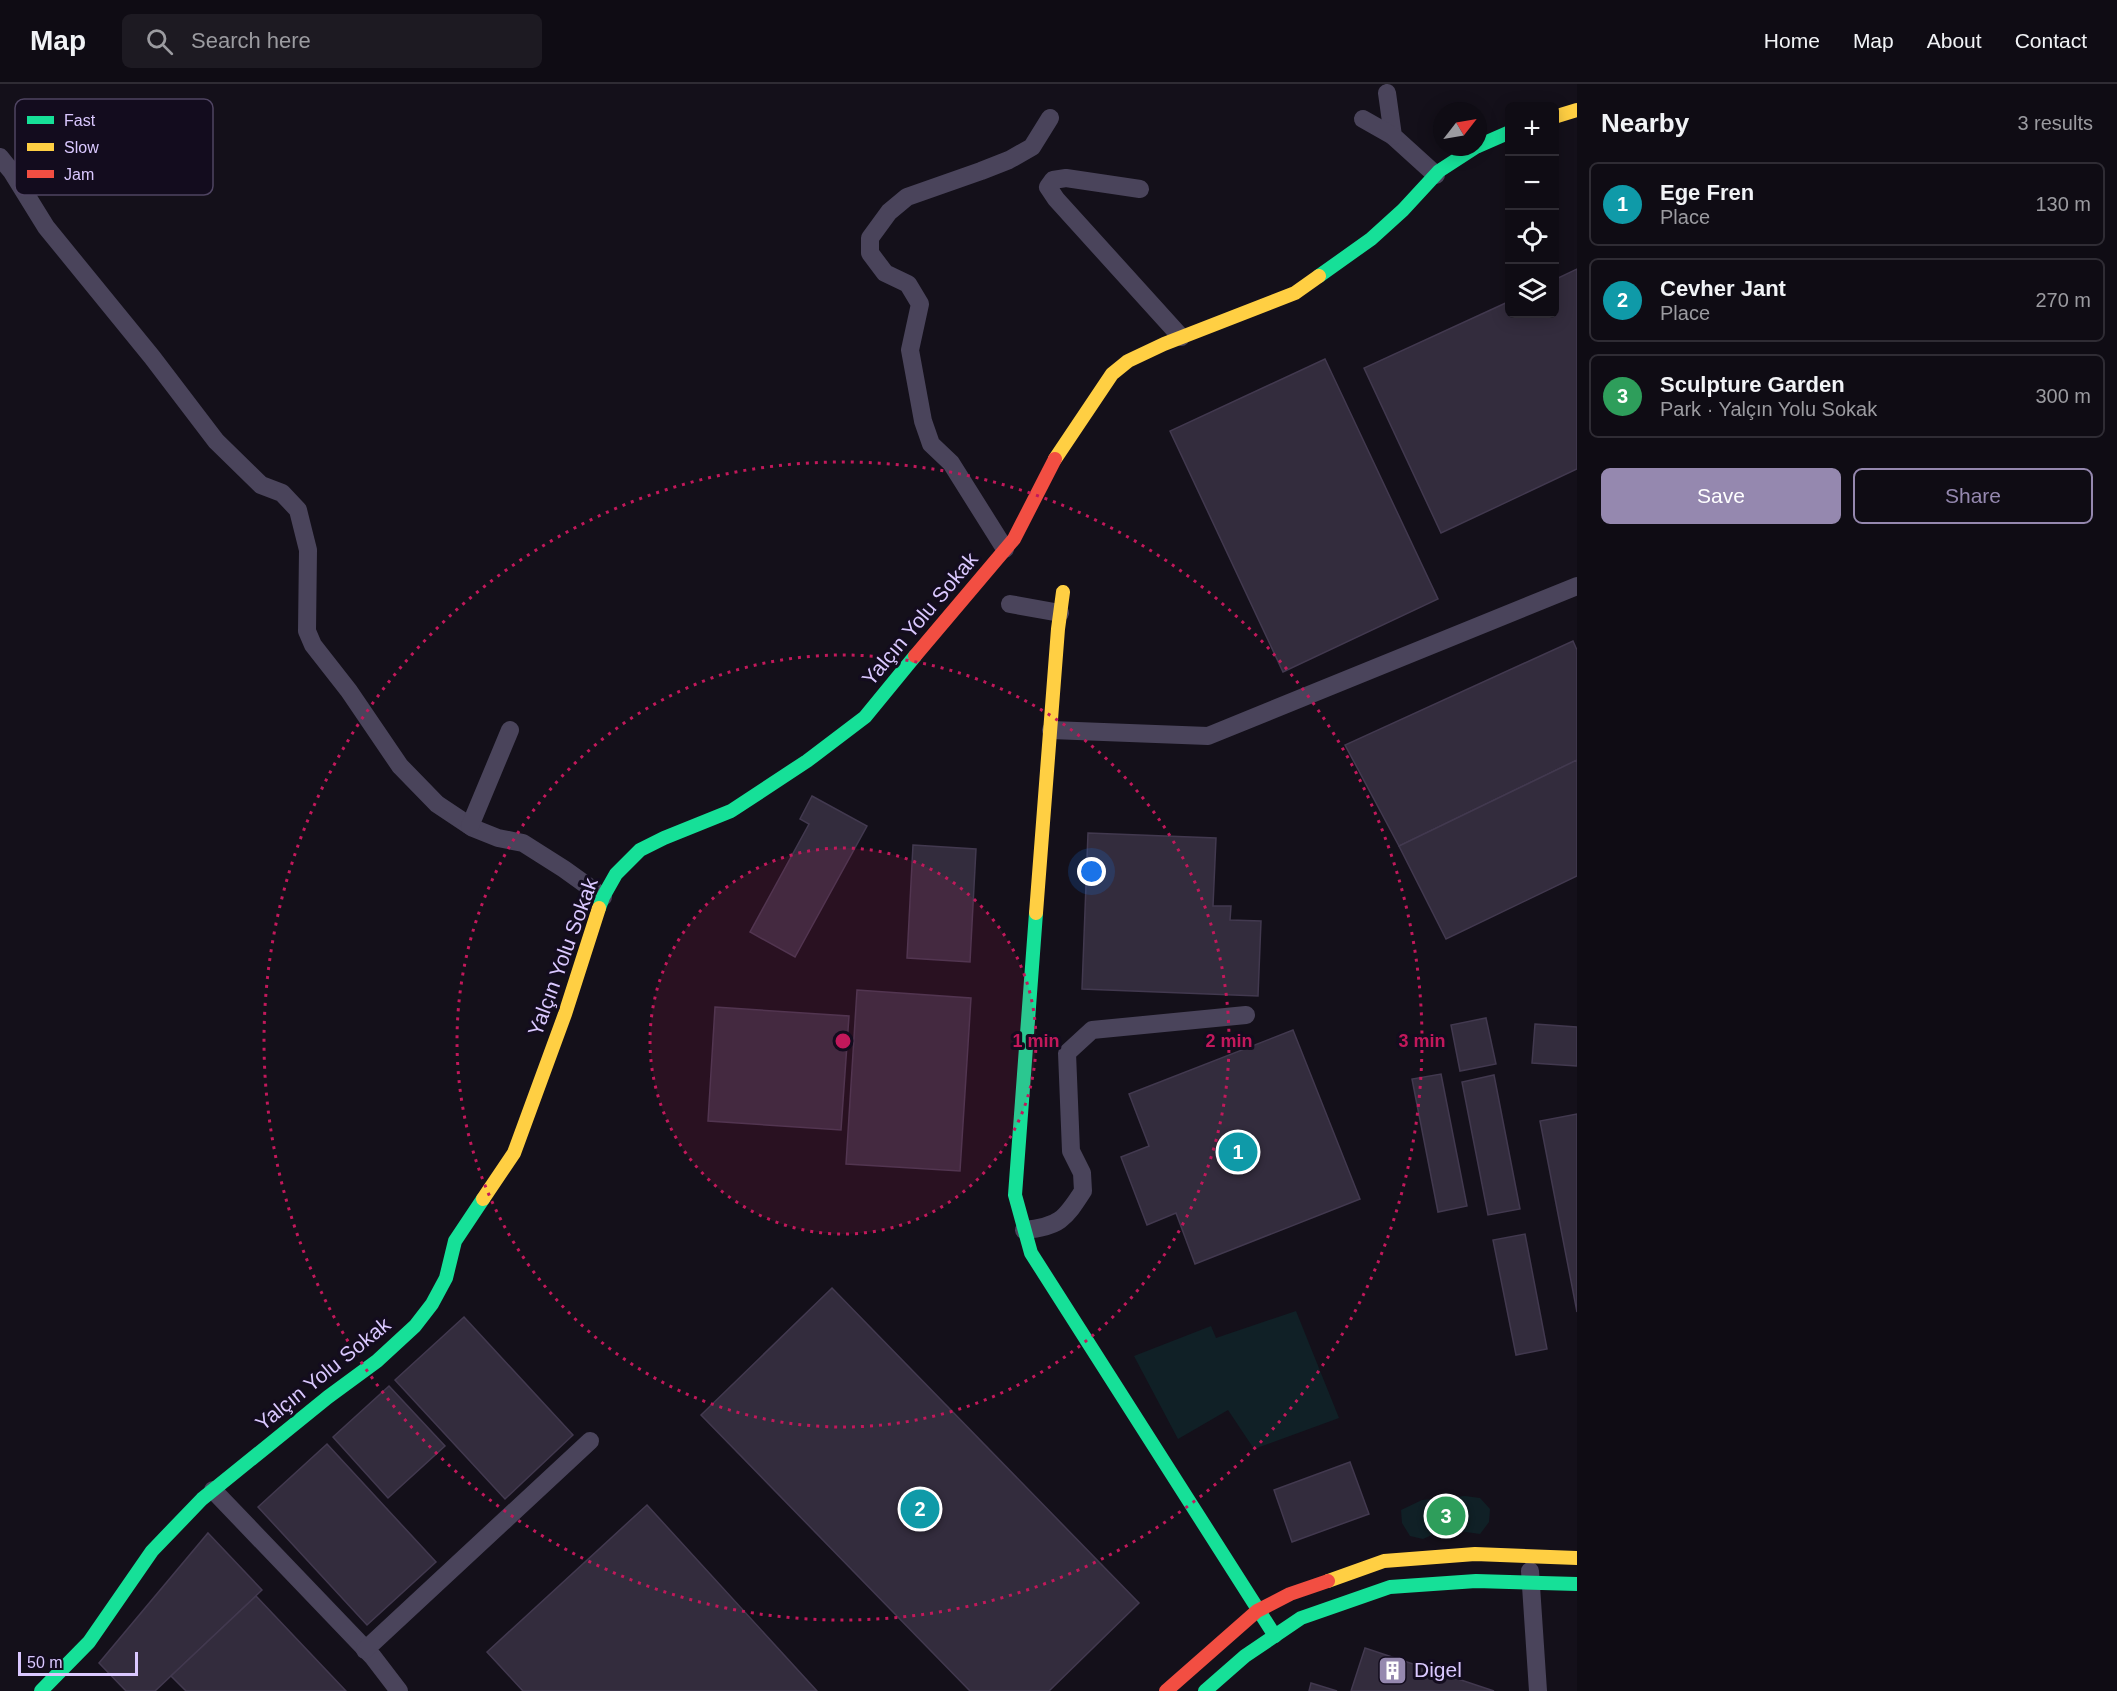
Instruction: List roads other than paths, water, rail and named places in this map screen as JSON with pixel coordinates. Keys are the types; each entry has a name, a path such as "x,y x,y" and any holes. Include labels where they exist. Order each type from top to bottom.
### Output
{"street":[{"path":"1387,93 1393,136"},
{"path":"1559,115 1577,110"},
{"path":"1005,549 951,463 932,444 923,421 910,350 920,304 908,284 885,273 870,253 870,238 889,212 907,197 1009,160 1032,147 1050,118"},
{"path":"1363,119 1393,136 1436,175"},
{"name":"Yalçın Yolu Sokak","path":"1487,142 1505,134"},
{"name":"Yalçın Yolu Sokak","path":"41,1691 89,1641 152,1551 174,1526 213,1490 328,1397 377,1361 415,1326 432,1304 446,1278 455,1241 514,1153 568,1004 603,897 616,874 640,850 731,811 866,717 924,643 1014,539 1054,461 1112,374 1128,360 1295,293 1371,239 1436,175 1463,156"},
{"path":"0,157 15,177"},
{"path":"1140,189 1066,178 1053,180 1048,187 1056,199 1181,337"},
{"path":"26,195 46,227 152,357 216,441 261,485 282,492 298,510 308,550 308,631 313,645 400,766 437,804 470,826 498,838 522,843 603,897"},
{"path":"1051,730 1208,736 1577,586"},
{"path":"1064,592 1060,613 1015,1195 1031,1253 1275,1636"},
{"path":"1010,604 1060,613"},
{"path":"470,826 510,730"},
{"path":"1024,1230 1046,1228 1062,1220 1083,1191 1082,1173 1071,1151 1067,1053 1092,1030 1246,1015"},
{"path":"365,1650 590,1441"},
{"path":"213,1490 365,1650 399,1691"},
{"path":"1166,1691 1257,1611 1290,1594 1384,1561 1475,1554 1577,1558"},
{"path":"1529,1557 1538,1691"},
{"path":"1205,1691 1245,1656 1302,1618 1390,1587 1476,1581 1577,1584"}],"place":[{"name":"Ege Fren","path":"1238,1152"},
{"name":"Cevher Jant","path":"920,1509"},
{"name":"Sculpture Garden","path":"1446,1516"},
{"name":"Digel","path":"1393,1670"}]}
